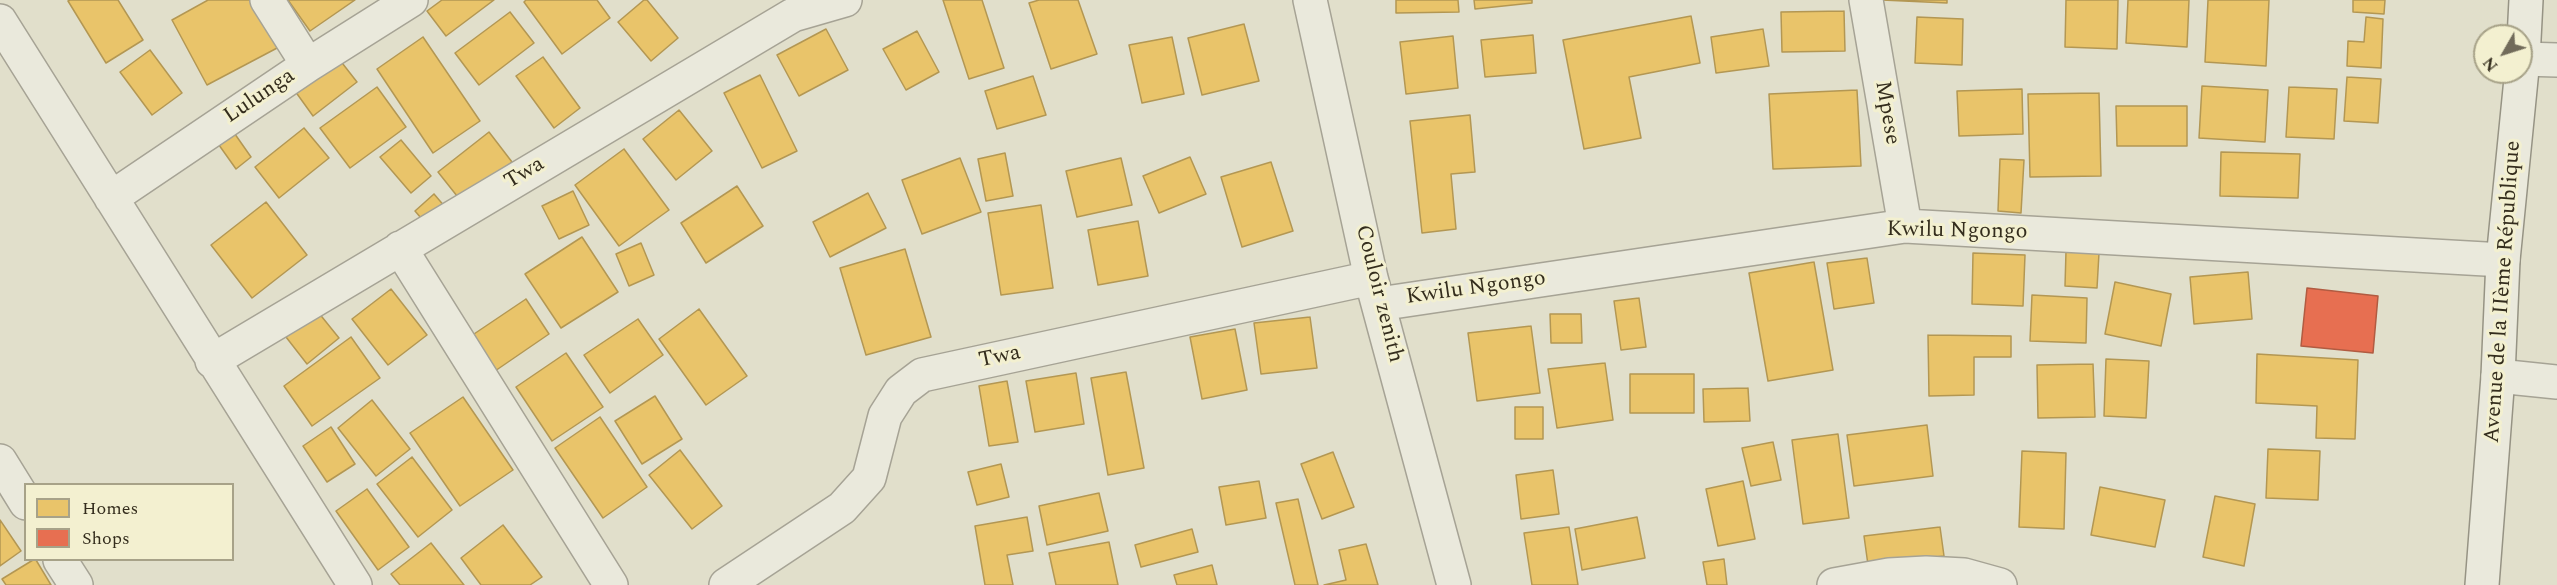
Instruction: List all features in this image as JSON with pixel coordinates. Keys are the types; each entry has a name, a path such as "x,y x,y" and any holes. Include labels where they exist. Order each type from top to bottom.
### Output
{"street":[{"path":"267,0 308,65"},
{"name":"Lulunga","path":"111,198 308,65 411,0"},
{"name":"Twa","path":"212,361 789,8 845,0"},
{"name":"Couloir zenith","path":"1310,0 1375,291 1454,585"},
{"name":"Mpese","path":"1866,0 1905,226"},
{"name":"Avenue de la IIème République","path":"2525,24 2526,0"},
{"path":"0,21 355,585"},
{"path":"2533,59 2557,60"},
{"name":"Avenue de la IIème République","path":"2482,585 2498,376 2504,260 2521,84"},
{"name":"Kwilu Ngongo","path":"1375,291 1905,226 2504,260"},
{"path":"400,248 611,585"},
{"name":"Twa","path":"726,585 842,508 869,478 885,416 901,391 922,375 1375,291"},
{"path":"2498,376 2557,381"},
{"path":"0,461 24,500"},
{"path":"61,561 76,585"},
{"path":"1834,585 1889,575 1926,573 1964,575 2000,585"}],"building: Homes":[{"path":"118,0 143,40 106,63 68,1"},
{"path":"208,0 254,0 279,47 207,85 172,20"},
{"path":"288,0 355,0 310,31"},
{"path":"442,0 494,0 446,36 427,11"},
{"path":"526,0 597,0 610,18 562,54 524,2"},
{"path":"644,0 647,0 678,38 651,61 618,22"},
{"path":"943,0 982,0 1004,68 969,79"},
{"path":"1039,0 1078,0 1097,54 1051,69 1029,3"},
{"path":"1396,0 1458,0 1459,12 1396,13"},
{"path":"1474,0 1532,0 1532,3 1475,9"},
{"path":"1882,0 1947,0 1947,3"},
{"path":"2066,0 2118,0 2117,49 2065,47"},
{"path":"2128,0 2189,0 2187,47 2126,43"},
{"path":"2208,0 2269,0 2266,66 2205,62"},
{"path":"2353,0 2385,0 2384,14 2353,12"},
{"path":"1844,11 1845,51 1782,52 1781,12"},
{"path":"510,12 534,43 479,85 455,53"},
{"path":"1691,16 1700,63 1629,77 1641,138 1584,149 1563,40"},
{"path":"1917,17 1963,19 1962,65 1915,63"},
{"path":"2366,17 2383,19 2381,68 2347,66 2348,41 2364,42"},
{"path":"1244,24 1259,81 1202,95 1188,38"},
{"path":"826,29 848,70 799,96 777,55"},
{"path":"1763,29 1769,66 1716,73 1711,37"},
{"path":"917,31 939,72 906,90 883,49"},
{"path":"1533,35 1536,73 1485,77 1481,40"},
{"path":"1453,36 1458,88 1406,94 1400,42"},
{"path":"423,37 480,121 433,153 377,69"},
{"path":"1172,37 1184,94 1142,103 1129,45"},
{"path":"150,50 182,93 152,115 120,72"},
{"path":"543,57 580,108 554,128 516,76"},
{"path":"339,59 357,82 313,116 295,91"},
{"path":"760,75 797,151 762,168 724,93"},
{"path":"1033,76 1046,115 997,129 985,91"},
{"path":"2347,77 2381,79 2378,123 2344,121"},
{"path":"2202,86 2268,90 2265,142 2199,138"},
{"path":"377,87 406,127 350,168 320,128"},
{"path":"2289,87 2337,89 2334,139 2286,137"},
{"path":"2022,89 2023,134 1959,136 1957,91"},
{"path":"1857,90 1861,166 1773,169 1769,94"},
{"path":"2099,93 2101,176 2030,177 2028,94"},
{"path":"2116,106 2187,106 2187,146 2117,146"},
{"path":"679,110 712,151 676,180 643,139"},
{"path":"1470,115 1475,172 1451,174 1456,229 1422,233 1410,121"},
{"path":"230,127 251,157 236,169 214,138"},
{"path":"304,128 329,158 279,198 255,167"},
{"path":"489,132 512,162 461,201 438,172"},
{"path":"401,140 431,176 411,193 380,157"},
{"path":"624,149 669,210 619,246 575,185"},
{"path":"2221,152 2300,154 2298,198 2220,196"},
{"path":"1005,153 1013,196 986,201 978,159"},
{"path":"1190,157 1206,194 1159,213 1143,176"},
{"path":"960,158 981,212 922,234 902,180"},
{"path":"1121,158 1132,205 1077,217 1066,171"},
{"path":"2000,159 2024,160 2021,213 1998,211"},
{"path":"1271,162 1293,231 1242,247 1221,177"},
{"path":"737,186 763,226 706,263 681,223"},
{"path":"573,191 589,225 559,239 542,206"},
{"path":"868,193 886,228 830,257 813,222"},
{"path":"434,194 446,208 427,225 415,211"},
{"path":"266,202 307,255 252,298 211,245"},
{"path":"1041,205 1053,288 1001,295 988,213"},
{"path":"1138,221 1148,276 1098,285 1088,230"},
{"path":"582,237 618,292 561,328 525,274"},
{"path":"641,243 654,275 629,286 616,254"},
{"path":"905,249 931,337 866,355 840,268"},
{"path":"2066,251 2099,253 2097,288 2065,286"},
{"path":"1973,253 2025,255 2023,306 1972,304"},
{"path":"1867,258 1874,303 1834,309 1827,263"},
{"path":"1814,262 1833,370 1768,381 1749,273"},
{"path":"2248,272 2252,319 2194,324 2190,277"},
{"path":"2115,282 2171,294 2161,346 2105,334"},
{"path":"391,289 427,335 388,365 352,319"},
{"path":"2032,295 2087,298 2086,343 2030,341"},
{"path":"1639,298 1646,347 1621,350 1614,301"},
{"path":"526,299 549,334 495,371 471,336"},
{"path":"699,309 747,376 706,405 659,339"},
{"path":"318,312 339,338 307,364 286,337"},
{"path":"1550,314 1581,314 1582,343 1551,343"},
{"path":"1310,317 1317,368 1261,374 1254,323"},
{"path":"638,319 663,355 610,393 584,355"},
{"path":"1531,326 1540,393 1477,401 1468,333"},
{"path":"1235,329 1247,390 1202,399 1190,337"},
{"path":"1928,335 2011,336 2011,357 1974,357 1974,395 1929,396"},
{"path":"351,337 380,378 312,426 284,386"},
{"path":"566,353 603,407 552,441 516,387"},
{"path":"2257,354 2358,360 2355,439 2316,438 2317,406 2256,403"},
{"path":"2106,359 2149,361 2146,418 2104,416"},
{"path":"1605,363 1613,420 1557,428 1548,369"},
{"path":"2093,364 2095,417 2038,418 2037,365"},
{"path":"1126,372 1144,468 1108,475 1091,378"},
{"path":"1076,373 1084,424 1035,432 1026,381"},
{"path":"1630,374 1694,374 1694,413 1630,413"},
{"path":"1007,381 1018,442 989,446 979,386"},
{"path":"1748,388 1750,421 1704,422 1703,389"},
{"path":"655,396 682,439 642,464 615,421"},
{"path":"463,397 513,470 460,506 410,433"},
{"path":"372,400 410,449 376,476 338,428"},
{"path":"1515,407 1543,407 1543,439 1515,439"},
{"path":"600,417 647,487 603,518 555,448"},
{"path":"1927,425 1933,476 1854,486 1847,435"},
{"path":"331,427 355,464 327,482 303,446"},
{"path":"1838,434 1849,518 1803,524 1792,440"},
{"path":"1773,442 1781,480 1751,486 1742,448"},
{"path":"2268,449 2320,451 2318,500 2266,498"},
{"path":"680,450 722,506 692,529 649,475"},
{"path":"2022,451 2066,453 2064,529 2019,527"},
{"path":"1333,452 1354,507 1322,519 1301,464"},
{"path":"412,457 452,510 418,537 377,484"},
{"path":"1001,464 1009,497 977,505 968,472"},
{"path":"1553,470 1559,514 1521,519 1516,475"},
{"path":"1259,481 1266,518 1226,525 1219,487"},
{"path":"1743,481 1755,539 1718,546 1706,489"},
{"path":"2100,487 2165,500 2155,547 2091,535"},
{"path":"367,489 409,547 378,570 336,511"},
{"path":"1099,493 1108,531 1047,545 1039,506"},
{"path":"2215,496 2255,504 2244,566 2203,557"},
{"path":"1298,499 1318,585 1295,585 1276,503"},
{"path":"1027,517 1033,551 1007,555 1013,585 985,585 975,526"},
{"path":"1637,517 1645,558 1582,570 1575,529"},
{"path":"0,520 21,551 0,566"},
{"path":"503,525 542,577 530,585 481,585 461,558"},
{"path":"1569,527 1578,585 1532,585 1524,533"},
{"path":"1940,527 1944,556 1868,565 1864,536"},
{"path":"1192,529 1198,552 1141,567 1135,545"},
{"path":"1109,542 1118,585 1056,585 1049,553"},
{"path":"431,543 464,585 400,585 391,574"},
{"path":"1366,544 1378,585 1324,585 1346,580 1339,550"},
{"path":"1724,559 1727,585 1707,585 1703,562"},
{"path":"31,561 37,561 51,585 6,585 2,579"},
{"path":"1212,565 1217,585 1177,585 1174,575"}],"building: Shops":[{"path":"2307,288 2378,296 2373,353 2301,346"}]}
